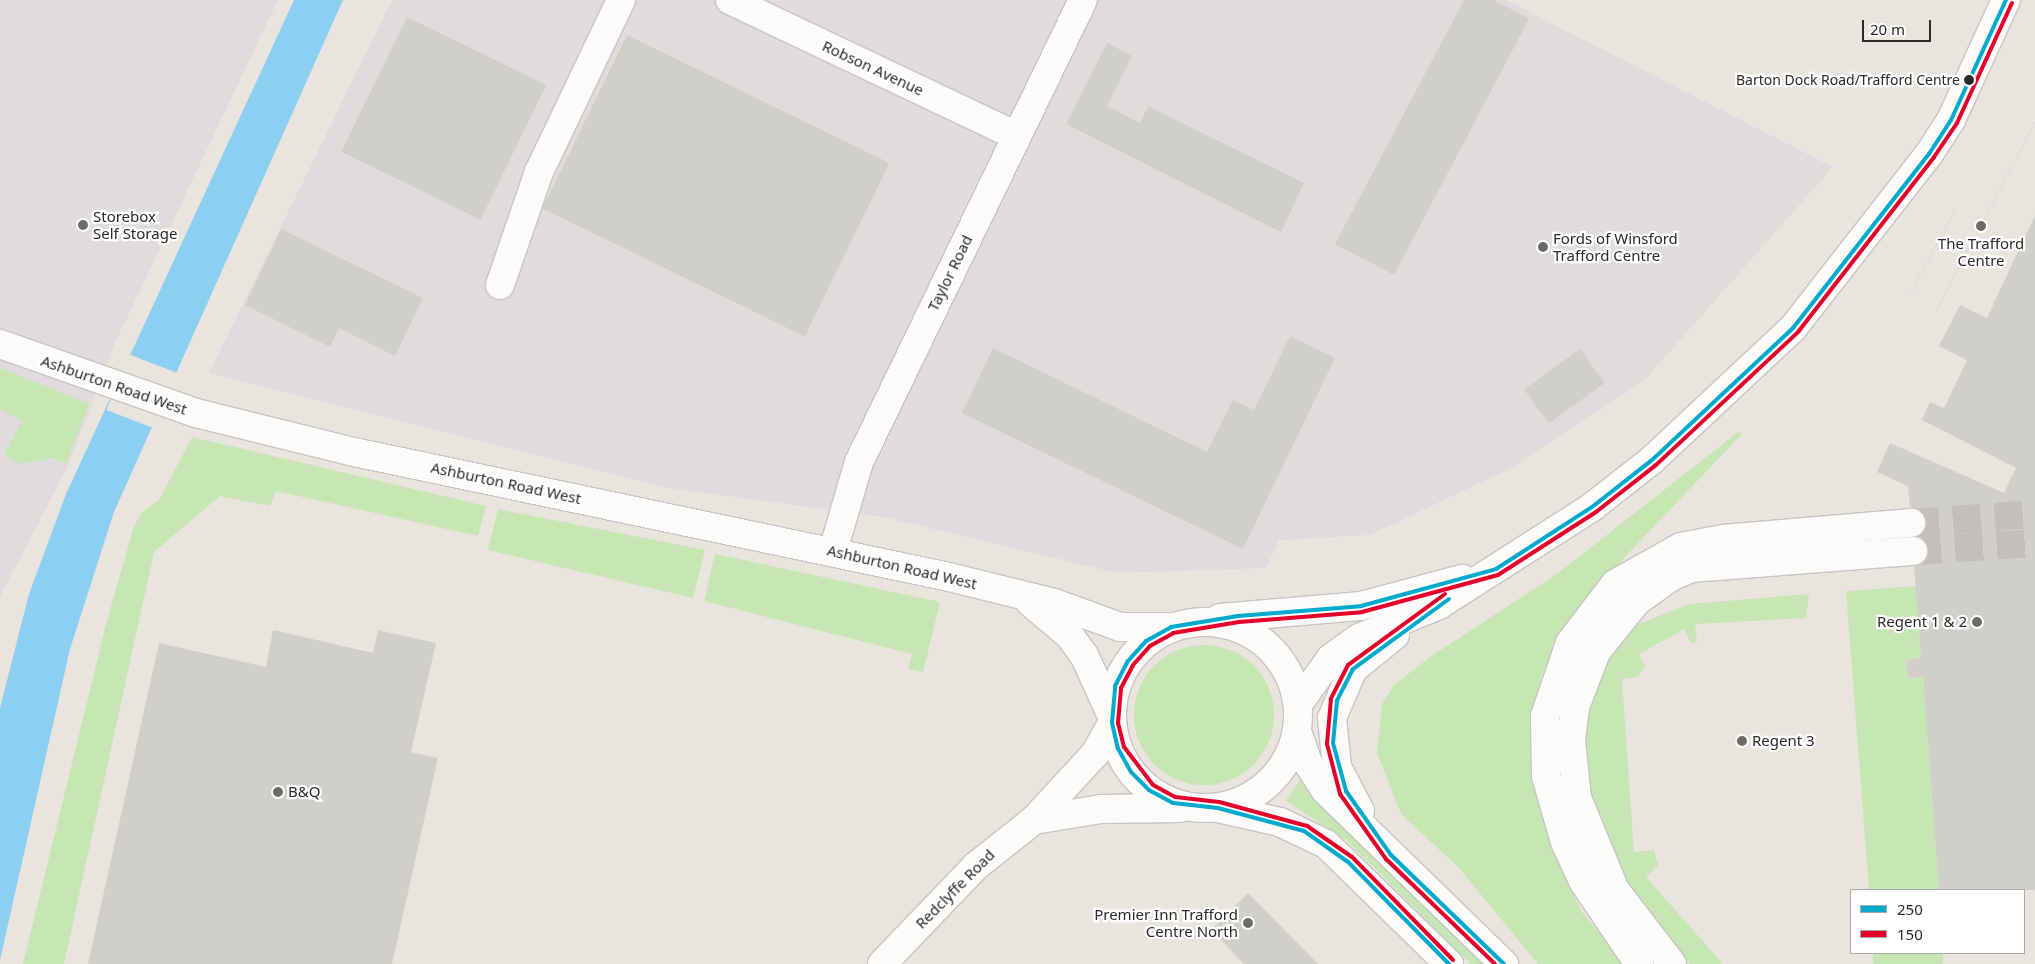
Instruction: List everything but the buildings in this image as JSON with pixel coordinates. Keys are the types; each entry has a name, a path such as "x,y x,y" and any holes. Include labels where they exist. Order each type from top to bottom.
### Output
{"main road":[{"path":"500,285 539,172 621,0"},
{"name":"Robson Avenue","path":"730,0 1016,136"},
{"name":"Taylor Road","path":"833,551 858,462 1082,0"},
{"path":"1391,855 1346,790 1337,767 1332,718 1353,669 1440,605 1584,513 1652,460 1793,328 1929,154 1950,120 2006,0"},
{"name":"Ashburton Road West","path":"0,344 196,413 354,452 833,551 1020,594 1120,627 1171,627"},
{"path":"1639,964 1583,881 1565,842 1546,776 1546,716 1570,643 1615,584 1682,548 1723,539 1911,523"},
{"path":"1672,964 1615,890 1577,798 1571,740 1575,707 1596,652 1637,601 1672,576 1692,568 1913,551"},
{"path":"1111,718 1116,686 1128,661 1146,641 1171,627 1201,621 1361,606 1496,569"},
{"name":"Ashburton Road West","path":"1020,594 1070,636 1084,655 1111,718 1122,756 1149,790 1173,803 1209,808"},
{"path":"1298,704 1336,653 1359,638 1440,605"},
{"path":"1201,621 1229,624 1254,635 1275,653 1290,677 1298,704 1297,731 1287,759 1270,782 1246,799 1209,808"},
{"name":"Redclyffe Road","path":"882,964 976,866 1034,820 1095,754 1111,718"},
{"path":"1297,731 1325,790 1504,964"},
{"path":"1209,808 1280,822 1326,844 1449,964"},
{"name":"Redclyffe Road","path":"1034,820 1101,809 1209,808"}],"shaded area":[{"path":"0,0 278,0 115,343 68,466 0,597"},
{"path":"392,0 1506,0 1833,167 1643,382 1507,470 1370,535 1279,540 1266,568 1117,573 883,517 668,488 209,373"}],"green space":[{"path":"0,368 89,404 66,464 52,458 20,464 4,455 22,421 0,409"},
{"path":"1738,432 1742,434 1621,561 1565,632 1542,674 1530,722 1531,776 1549,841 1581,911 1625,964 1538,964 1459,868 1401,814 1377,753 1382,704 1394,685 1430,657 1557,574"},
{"path":"192,437 486,506 478,536 276,491 270,506 220,496 154,552 64,964 23,964 106,624 133,529 141,513 159,500"},
{"path":"498,509 705,550 693,598 488,550"},
{"path":"715,554 940,602 923,672 908,669 912,654 704,601"},
{"path":"1916,586 1921,658 1906,660 1908,678 1923,677 1939,889 1869,889 1846,591"},
{"path":"1809,594 1806,618 1695,624 1697,642 1691,643 1684,629 1639,654 1645,666 1638,677 1622,679 1634,852 1654,850 1658,865 1646,877 1723,964 1690,964 1634,896 1610,855 1590,801 1581,756 1583,714 1609,651 1636,625 1690,604"},
{"path":"1204,645 1218,646 1231,650 1254,665 1269,688 1273,701 1273,729 1269,742 1254,765 1231,780 1218,784 1204,785 1190,784 1177,780 1154,765 1139,742 1135,729 1134,715 1135,701 1139,688 1154,665 1177,650 1190,646"},
{"path":"1300,780 1484,964 1471,964 1346,840 1286,801"},
{"path":"1873,954 1943,954 1943,964 1873,964"}],"water":[{"path":"294,0 343,0 114,512 70,649 0,960 0,708 29,594 66,494"}],"pier":[{"path":"128,354 179,374 158,430 106,410"}],"tunnel":[{"path":"1911,523 2035,514"},
{"path":"1913,551 2035,543"}],"tram line":[{"path":"1935,312 2035,121"},
{"path":"1910,292 1955,209"}],"transit line":[{"name":"250","path":"1449,964 1348,862 1304,831 1218,808 1173,803 1149,790 1131,772 1118,749 1112,723 1115,686 1128,661 1146,641 1171,627 1238,616 1361,606 1496,569 1592,507 1652,460 1793,328 1929,154 1951,120 2006,0"},
{"name":"150","path":"1453,960 1352,857 1307,826 1219,802 1175,797 1153,785 1124,747 1118,723 1121,688 1133,665 1150,646 1173,633 1239,622 1362,612 1498,575 1596,512 1656,465 1798,332 1934,157 1957,123 2012,3"},
{"name":"150","path":"1445,594 1348,665 1331,699 1327,744 1340,794 1386,859 1495,964"},
{"name":"250","path":"1449,599 1353,669 1337,701 1333,743 1346,791 1391,855 1504,964"}],"place":[{"name":"Barton Dock Road/Trafford Centre","path":"1969,80"},
{"name":"Storebox Self Storage","path":"83,225"},
{"name":"The Trafford Centre","path":"1981,226"},
{"name":"Fords of Winsford Trafford Centre","path":"1543,247"},
{"name":"Regent 1 & 2","path":"1977,622"},
{"name":"Regent 3","path":"1742,741"},
{"name":"B&Q","path":"278,792"},
{"name":"Premier Inn Trafford Centre North","path":"1248,923"}]}
